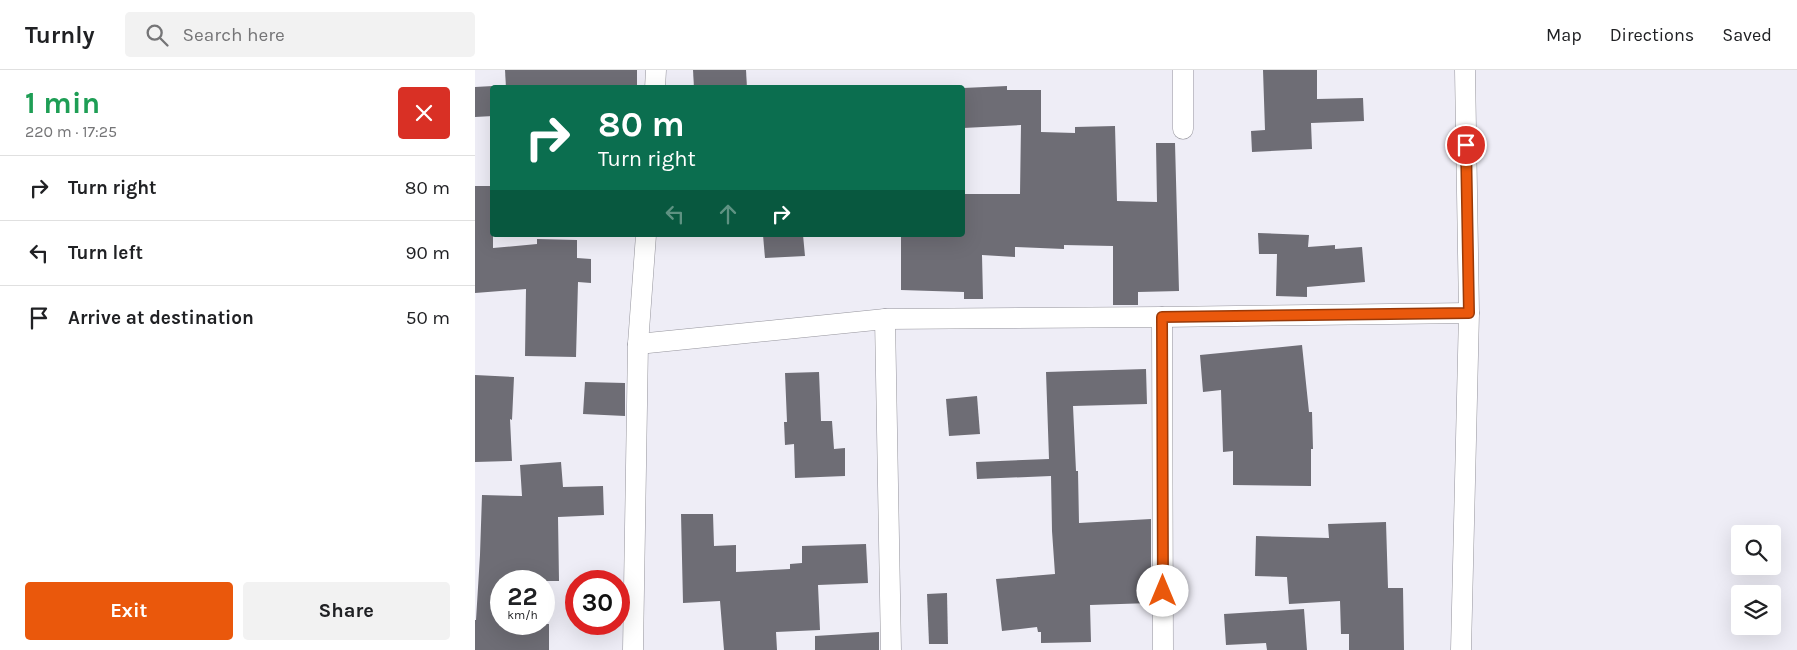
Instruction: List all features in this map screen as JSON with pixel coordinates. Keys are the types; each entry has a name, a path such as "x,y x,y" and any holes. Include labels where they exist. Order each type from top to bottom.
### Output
{"street":[{"path":"655,85 657,70"},
{"path":"1183,70 1183,129"},
{"path":"1461,650 1469,313 1465,70"},
{"path":"633,650 638,344 646,237"},
{"path":"638,344 885,320 1469,313"},
{"path":"1162,317 1163,650"},
{"path":"885,320 891,650"}],"building":[{"path":"505,70 637,70 637,85 506,85"},
{"path":"693,70 746,70 747,85 694,85"},
{"path":"1263,70 1317,70 1317,99 1363,98 1364,121 1311,123 1312,149 1252,152 1251,131 1265,130"},
{"path":"490,86 490,116 475,117 475,87"},
{"path":"1007,86 1007,90 1041,90 1041,132 1075,133 1075,127 1115,126 1117,201 1157,202 1156,143 1175,143 1179,291 1138,292 1138,305 1113,305 1113,246 1064,245 1064,249 1015,247 1015,257 982,255 983,299 964,299 964,292 901,290 901,237 965,237 965,194 1020,194 1021,125 965,128 965,88"},
{"path":"475,186 490,186 490,237 493,237 493,248 537,244 537,239 577,240 577,258 591,259 591,283 578,282 576,357 525,356 526,289 475,293"},
{"path":"1258,233 1309,235 1308,247 1335,245 1335,249 1362,247 1365,282 1307,287 1307,297 1276,296 1277,254 1259,254"},
{"path":"763,237 803,237 805,256 765,258"},
{"path":"1302,345 1309,412 1312,412 1311,486 1233,485 1233,451 1223,452 1221,390 1203,392 1200,355"},
{"path":"1146,369 1147,404 1073,406 1076,471 1078,471 1079,523 1151,519 1151,603 1090,605 1091,642 1041,643 1041,632 1038,632 1037,627 1002,631 996,579 1055,574 1051,476 977,479 976,462 1049,459 1046,372"},
{"path":"819,372 821,421 832,421 834,449 845,448 845,476 795,478 794,444 785,445 784,422 787,422 785,373"},
{"path":"475,375 514,377 512,420 510,419 512,461 475,462"},
{"path":"585,382 625,383 625,416 583,414"},
{"path":"977,396 980,434 949,436 946,399"},
{"path":"561,462 563,487 603,486 604,515 558,517 559,581 555,581 555,570 490,570 490,635 549,635 549,650 475,650 482,495 522,496 520,465"},
{"path":"681,514 713,514 714,546 736,545 736,572 790,569 790,564 802,563 802,546 866,544 868,583 818,585 820,630 776,632 777,650 724,650 720,601 683,603"},
{"path":"1386,522 1388,588 1403,588 1404,650 1349,650 1349,634 1341,634 1340,601 1289,604 1287,577 1255,576 1256,536 1329,538 1328,524"},
{"path":"947,593 948,644 929,644 927,594"},
{"path":"1304,609 1307,650 1267,650 1266,643 1226,645 1224,614"},
{"path":"879,632 879,650 815,650 815,636"}],"route":[{"path":"1163,591 1162,317 1469,313 1466,145"}]}
